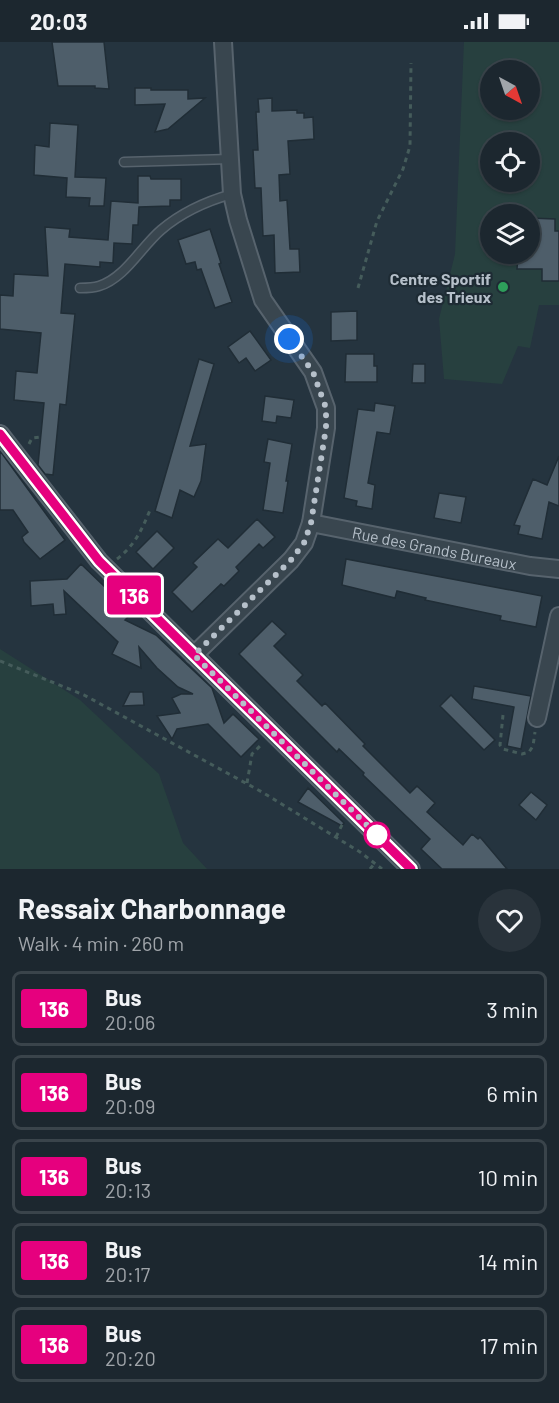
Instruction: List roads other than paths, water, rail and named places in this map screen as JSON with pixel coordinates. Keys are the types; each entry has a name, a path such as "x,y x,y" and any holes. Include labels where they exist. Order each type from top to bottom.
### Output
{"street":[{"path":"194,655 291,560 304,543 311,523 326,428 326,408 313,372 263,300 238,220 232,194 223,42"},
{"path":"0,434 69,525 106,568 411,869"},
{"name":"Rue des Grands Bureaux","path":"311,523 530,566 559,569"},
{"path":"537,718 559,616"}],"lane":[{"path":"124,162 231,159"},
{"path":"80,288 98,287 110,281 174,219 204,204 232,194"}],"place":[{"name":"Centre Sportif des Trieux","path":"503,287"}]}
